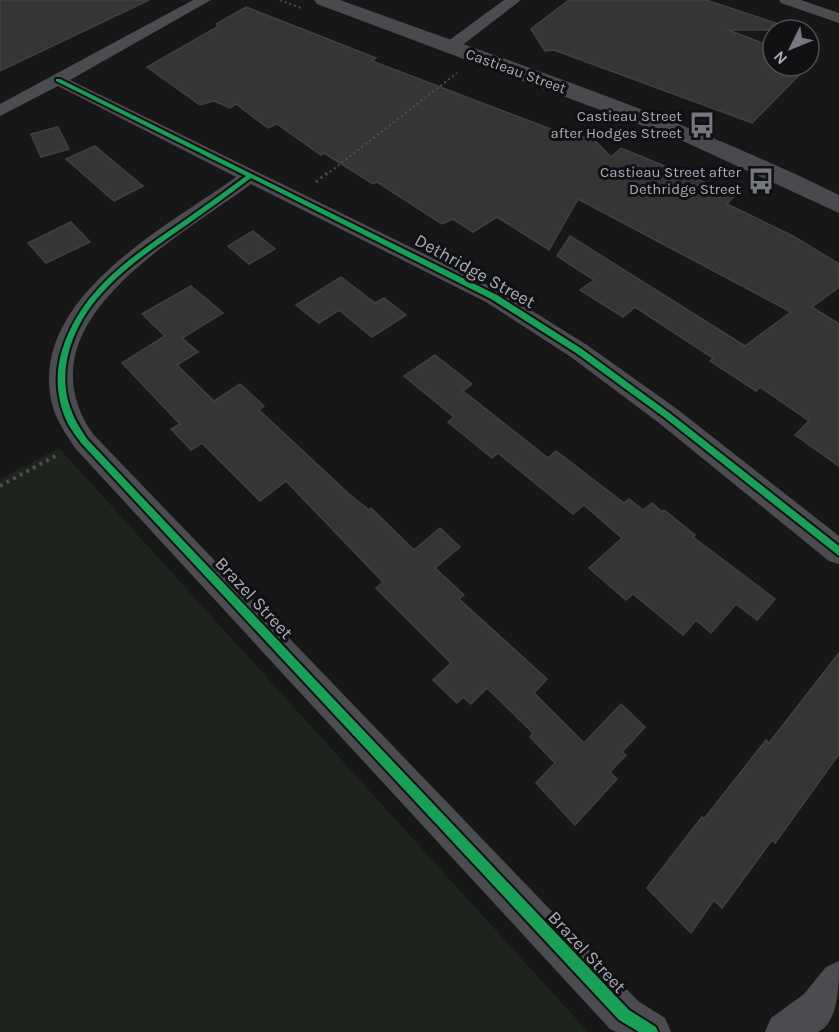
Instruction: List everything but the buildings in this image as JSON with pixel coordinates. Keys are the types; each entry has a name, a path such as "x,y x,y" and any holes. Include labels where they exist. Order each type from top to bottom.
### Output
{"street":[{"path":"0,111 204,0"},
{"name":"Castieau Street","path":"323,0 691,136 772,171 839,205"},
{"path":"450,47 514,0"},
{"path":"786,0 839,18"},
{"name":"Dethridge Street","path":"58,80 494,297 579,351 668,416 839,552"},
{"name":"Brazel Street","path":"251,175 128,264 99,292 68,340 60,374 63,406 84,441 624,1015 651,1032"},
{"path":"785,1032 818,1008 839,980"}],"path":[{"path":"296,197 462,69"},
{"path":"0,486 84,441"}],"shaded area":[{"path":"59,448 588,1032 0,1032 0,479"}],"cycle path":[{"path":"58,80 494,297 579,351 668,416 839,552"},
{"path":"251,175 123,268 98,292 85,309 67,345 62,365 65,404 72,423 84,441 624,1015 651,1032"}],"place":[{"name":"Castieau Street after Hodges Street","path":"702,125"},
{"name":"Castieau Street after Dethridge Street","path":"761,181"}]}
